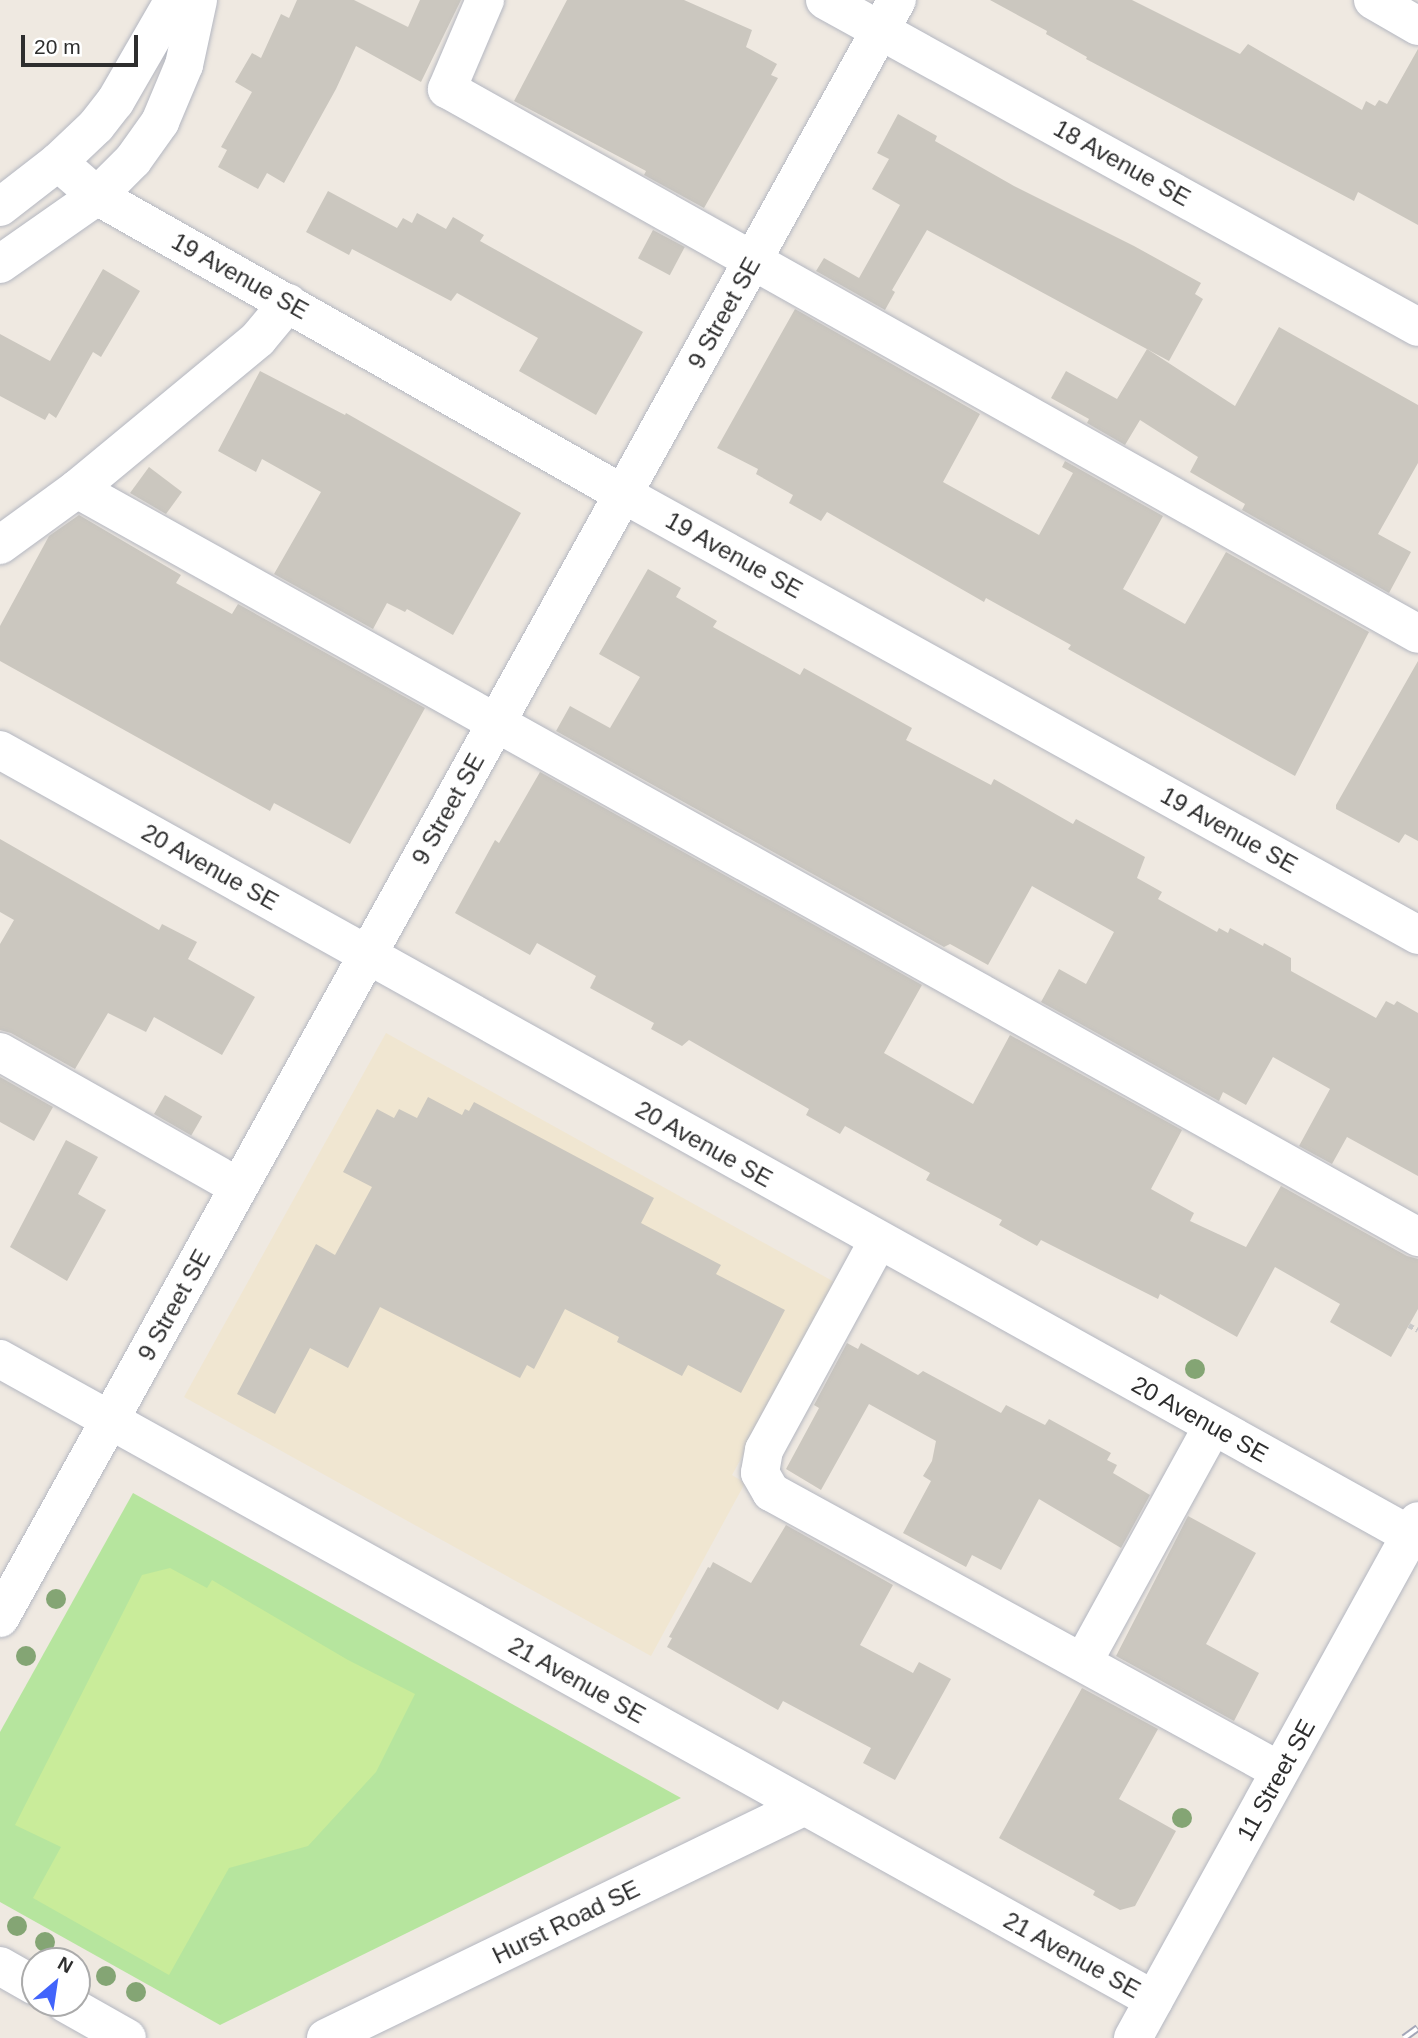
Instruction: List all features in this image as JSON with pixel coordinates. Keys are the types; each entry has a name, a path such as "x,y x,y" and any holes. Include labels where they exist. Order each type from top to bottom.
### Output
{"street":[{"path":"0,207 58,162 116,102 174,0"},
{"path":"0,264 97,196 133,160 160,122 184,65 198,0"},
{"path":"485,0 447,89 1418,634"},
{"name":"18 Avenue SE","path":"825,0 889,15 1418,327"},
{"path":"1373,0 1418,26"},
{"name":"9 Street SE","path":"0,1618 889,15"},
{"name":"19 Avenue SE","path":"58,162 97,196 623,494 1418,935"},
{"path":"0,545 77,489 258,339 288,303"},
{"path":"77,489 1418,1237"},
{"name":"20 Avenue SE","path":"0,750 1213,1426 1414,1528"},
{"path":"0,1052 239,1187"},
{"path":"878,1241 764,1450 760,1473 771,1492 1280,1771"},
{"name":"21 Avenue SE","path":"0,1359 1154,2000"},
{"path":"1083,1662 1213,1426"},
{"name":"11 Street SE","path":"1133,2038 1414,1528"},
{"name":"Hurst Road SE","path":"326,2038 805,1806"},
{"path":"0,1966 21,1978"},
{"path":"90,2017 127,2038"}],"path":[{"path":"1409,1325 1418,1331"}],"shaded area":[{"path":"386,1033 838,1284 732,1475 745,1483 651,1656 184,1397"}],"green space":[{"path":"133,1493 681,1798 220,2025 91,1953 91,1947 80,1947 0,1902 0,1732"},
{"path":"170,1568 207,1588 212,1580 348,1660 415,1694 376,1772 308,1846 229,1868 169,1975 33,1898 61,1847 15,1825 142,1575"}],"building":[{"path":"297,0 354,0 408,27 420,0 461,0 421,82 356,46 336,89 284,183 267,173 258,189 218,167 227,150 221,147 252,92 235,82 252,53 261,58 281,14 289,18"},
{"path":"567,0 684,0 752,30 746,47 777,64 771,75 778,78 704,208 644,175 646,171 514,101"},
{"path":"990,0 1132,0 1240,54 1248,44 1362,110 1366,101 1375,106 1379,100 1387,104 1418,49 1418,225 1358,192 1354,201 1086,59 1087,57 1046,34 1047,31"},
{"path":"898,114 937,136 935,141 1014,186 1201,283 1195,294 1203,299 1169,361 927,230 892,290 895,292 885,310 816,271 824,258 859,278 900,205 872,189 889,159 877,153"},
{"path":"328,191 397,228 403,218 412,223 417,213 446,229 453,217 484,235 480,241 643,332 596,415 519,371 538,338 457,293 451,301 352,249 349,255 306,232"},
{"path":"653,230 685,247 670,275 638,258"},
{"path":"103,269 140,291 101,357 93,352 56,418 49,413 45,420 0,396 0,334 50,361"},
{"path":"795,309 980,414 943,482 1039,535 1073,473 1062,467 1065,461 1163,516 1123,589 1185,624 1226,552 1369,632 1295,776 1068,649 1071,645 986,598 984,602 827,512 821,521 789,503 793,495 756,474 758,469 717,448"},
{"path":"1279,327 1418,405 1418,463 1378,534 1411,552 1389,593 1242,510 1245,504 1190,472 1198,457 1140,420 1125,445 1087,423 1089,419 1051,398 1066,371 1117,399 1147,349 1235,406"},
{"path":"260,371 345,415 346,413 521,513 453,635 407,609 405,612 387,603 373,629 274,574 321,492 262,459 256,472 218,451"},
{"path":"149,467 182,492 166,514 130,493"},
{"path":"79,515 181,575 176,583 232,614 238,604 425,708 350,844 274,803 270,811 0,661 0,626 49,536"},
{"path":"648,569 681,588 676,597 717,621 713,627 800,675 804,668 912,728 906,740 991,785 994,779 1073,824 1076,819 1145,857 1137,878 1162,892 1158,899 1217,932 1219,928 1228,933 1230,928 1263,946 1264,943 1291,958 1291,971 1376,1018 1386,1001 1394,1005 1397,1001 1418,1013 1418,1176 1347,1137 1332,1164 1299,1146 1330,1089 1273,1057 1246,1105 1223,1092 1219,1101 1041,1002 1059,969 1086,984 1114,932 1032,886 988,965 950,944 944,947 556,731 570,706 610,728 640,677 599,654"},
{"path":"1418,661 1418,841 1405,834 1399,843 1336,809 1336,805"},
{"path":"540,772 922,985 884,1053 973,1104 1010,1035 1182,1130 1151,1189 1194,1213 1190,1221 1246,1247 1281,1186 1407,1256 1418,1259 1418,1309 1391,1357 1330,1322 1340,1304 1275,1267 1237,1337 1160,1294 1158,1299 1041,1240 1037,1246 999,1225 1002,1220 926,1180 930,1173 845,1126 840,1134 806,1115 809,1109 689,1040 682,1046 651,1029 654,1023 590,988 596,976 537,943 530,955 455,913 495,840 499,843"},
{"path":"0,839 159,930 162,924 197,942 188,959 255,997 222,1055 154,1017 146,1032 108,1013 75,1069 11,1033 0,1030 0,944 14,920 0,912"},
{"path":"0,1077 53,1107 34,1141 0,1122"},
{"path":"165,1095 202,1116 191,1136 154,1114"},
{"path":"428,1097 462,1115 465,1109 469,1111 474,1102 654,1198 641,1223 721,1265 716,1274 785,1310 741,1393 688,1365 682,1376 617,1342 619,1337 565,1309 534,1369 527,1365 520,1378 380,1307 348,1368 310,1348 275,1414 237,1394 316,1244 335,1255 372,1187 343,1172 377,1109 394,1118 399,1109 417,1118"},
{"path":"66,1140 98,1157 78,1194 106,1210 67,1281 10,1247"},
{"path":"847,1343 858,1349 861,1343 918,1375 923,1371 1001,1413 1006,1405 1045,1425 1049,1419 1111,1453 1107,1460 1117,1465 1113,1473 1150,1495 1121,1548 1039,1499 1001,1570 972,1555 966,1567 903,1533 931,1481 923,1476 932,1461 936,1441 869,1404 821,1490 786,1469 819,1408 814,1405"},
{"path":"1188,1516 1256,1553 1206,1644 1259,1673 1234,1721 1116,1656"},
{"path":"786,1525 893,1585 860,1645 913,1673 919,1662 951,1679 895,1780 863,1763 871,1748 783,1701 778,1710 667,1647 672,1638 669,1637 708,1567 710,1568 713,1562 751,1583"},
{"path":"1082,1688 1158,1729 1119,1799 1176,1831 1135,1906 1120,1910 1093,1895 1095,1891 999,1838"}],"railway":[{"path":"1404,2038 1418,2028"}]}
